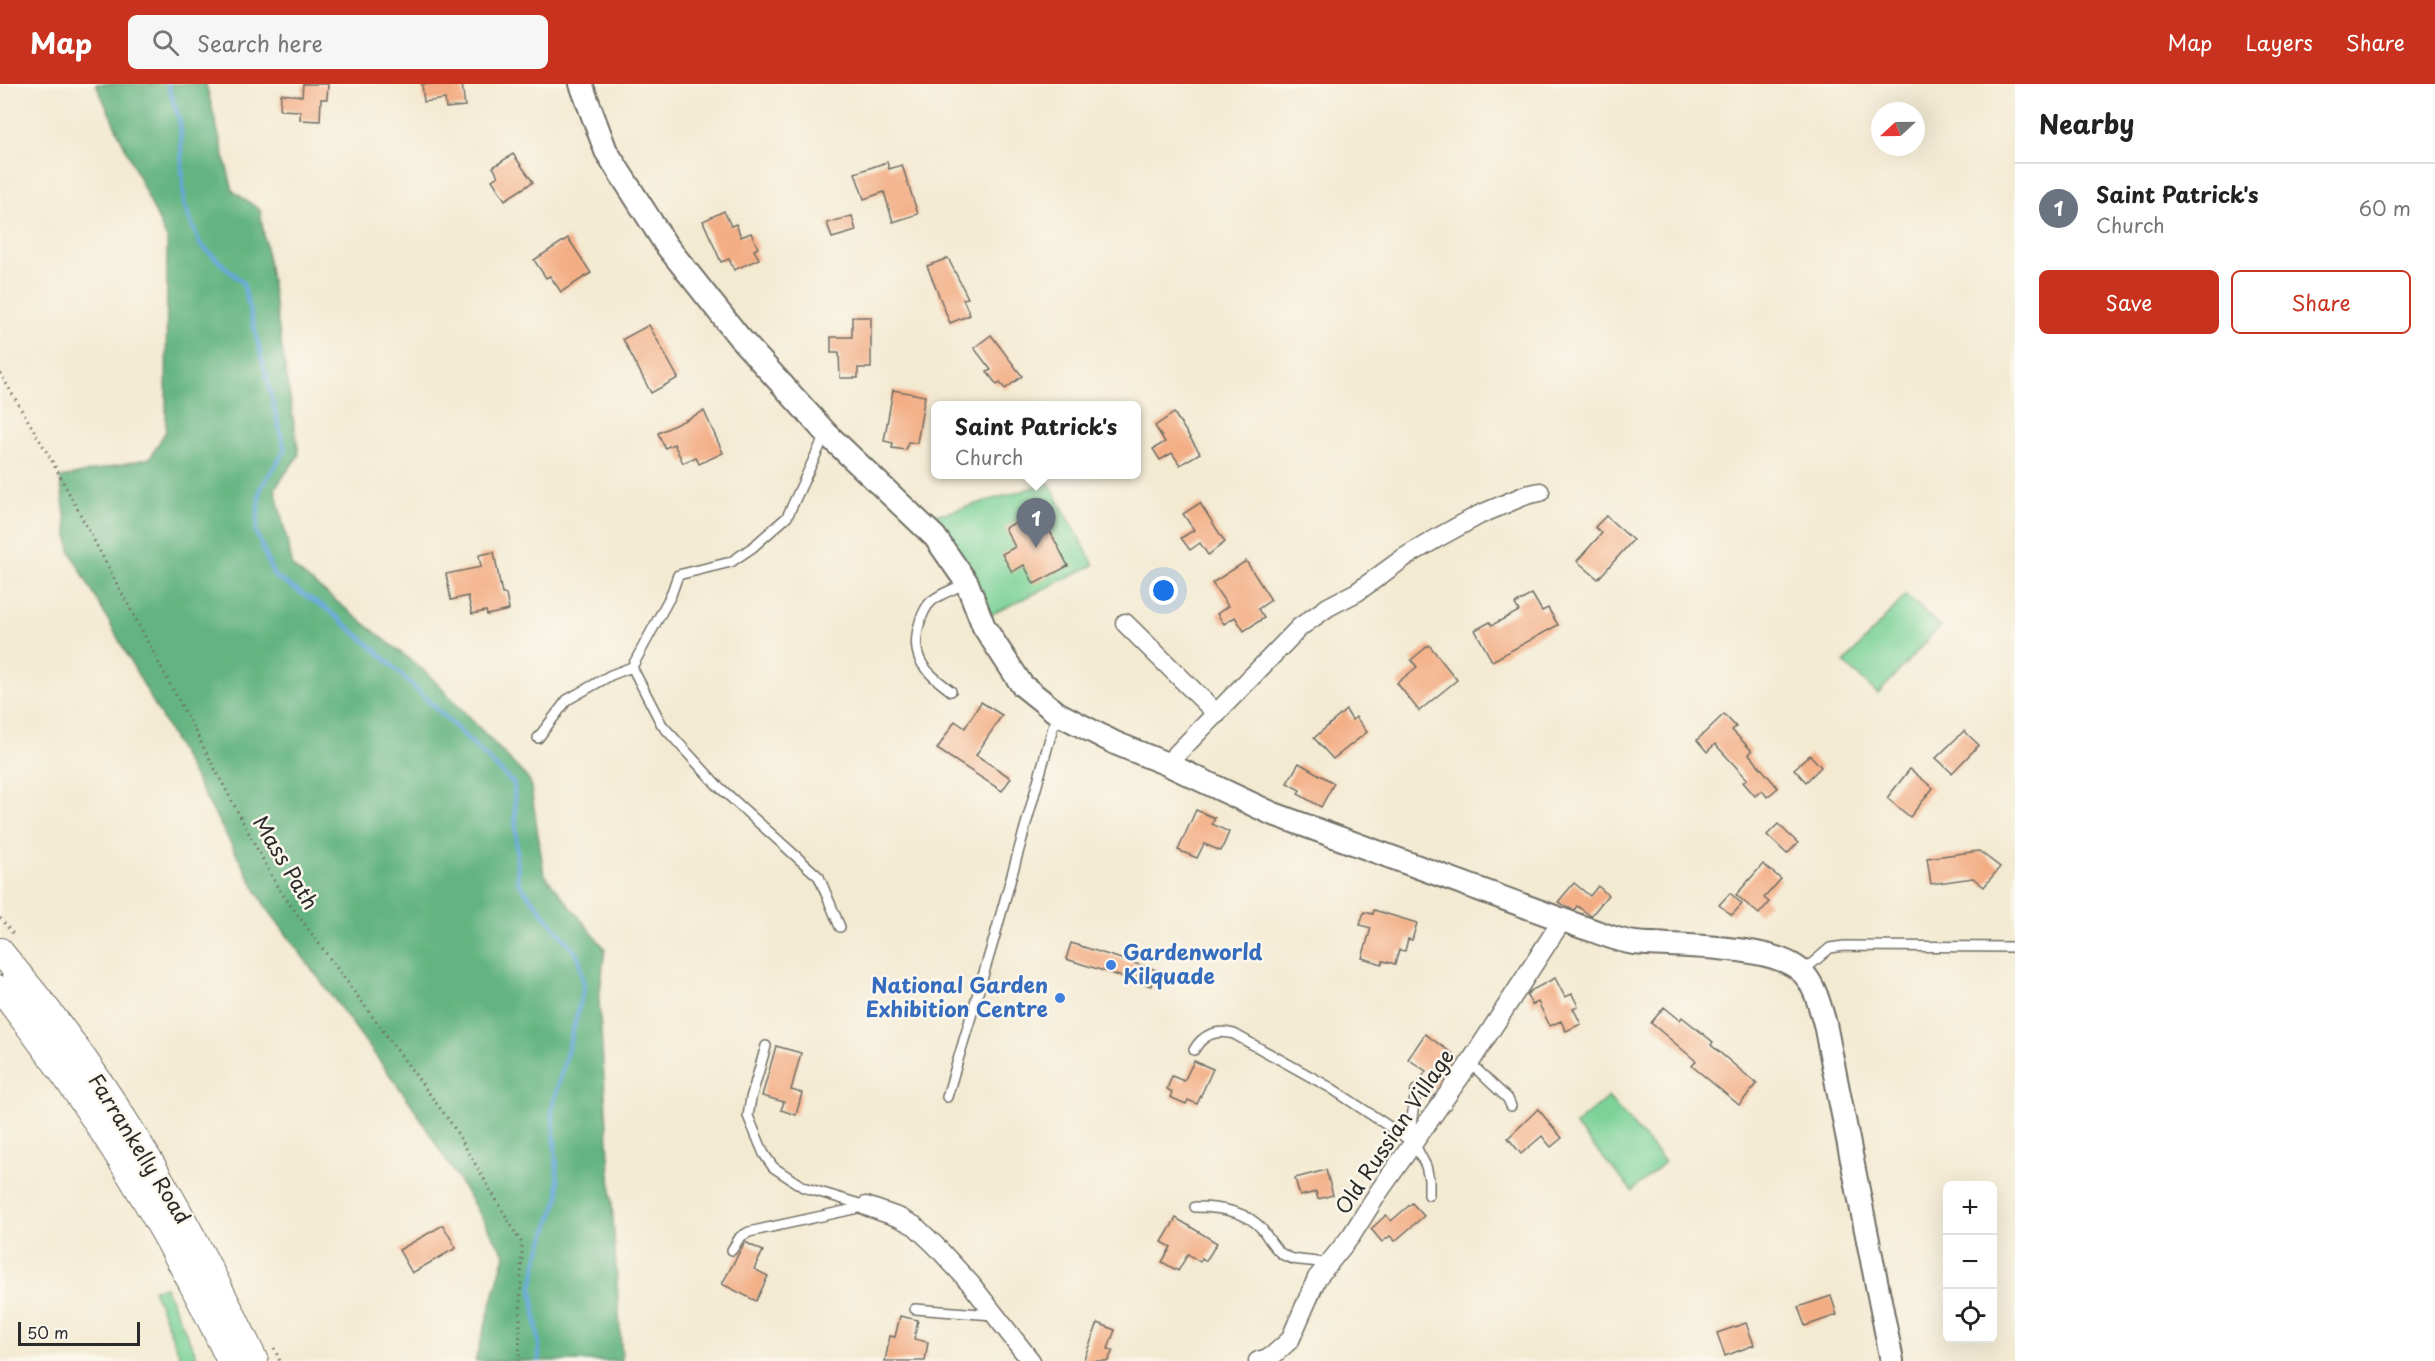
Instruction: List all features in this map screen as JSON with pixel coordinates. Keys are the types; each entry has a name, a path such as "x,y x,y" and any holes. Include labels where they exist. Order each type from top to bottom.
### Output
{"main road":[{"name":"Farrankelly Road","path":"0,951 58,1023 128,1126 214,1276 255,1361"},
{"name":"Farrankelly Road","path":"0,989 38,1037 103,1130 134,1180 169,1239 230,1361"}],"street":[{"path":"582,84 606,151 666,245 739,337 826,433 935,537 967,583 984,627 1022,685 1057,713 1115,743 1167,764 1271,813 1632,943 1767,954 1802,972 1815,990 1826,1024 1892,1361"},
{"path":"1167,764 1180,748 1217,714 1300,627 1328,607 1357,592 1405,557 1479,515 1526,495 1540,492"},
{"path":"1125,623 1217,714"},
{"name":"Old Russian Village","path":"1263,1360 1279,1351 1290,1340 1312,1290 1327,1265 1351,1236 1411,1141 1470,1063 1563,919"},
{"path":"866,1206 915,1226 970,1283 1031,1361"}],"lane":[{"path":"538,738 567,700 611,675 632,668 671,596 678,575 731,562 753,547 787,517 826,433"},
{"path":"951,691 927,673 918,656 915,640 920,618 932,601 967,583"},
{"path":"632,668 662,725 717,785 819,878 840,927"},
{"path":"947,1097 1057,713"},
{"path":"1802,972 1830,948 1844,946 2015,947"},
{"path":"1194,1050 1203,1038 1217,1032 1234,1034 1331,1088 1411,1141 1426,1166 1429,1195"},
{"path":"766,1046 748,1116 764,1154 773,1167 803,1187 866,1206"},
{"path":"1470,1063 1508,1099 1511,1106"},
{"path":"1411,1141 1416,1090"},
{"path":"732,1250 740,1237 749,1232 866,1206"},
{"path":"1195,1207 1230,1210 1260,1226 1281,1254 1305,1262 1318,1261 1327,1265"},
{"path":"915,1309 995,1316"}],"path":[{"name":"Mass Path","path":"0,373 52,461 278,888 453,1126 522,1244 519,1361"}],"green space":[{"path":"96,84 206,84 233,191 260,210 299,455 275,488 293,567 427,673 530,781 544,874 605,949 599,1000 622,1361 475,1361 505,1255 412,1105 264,904 70,551 60,478 150,458 166,431 167,239"},
{"path":"1049,483 1094,565 990,615 922,517 949,512"},
{"path":"1906,595 1940,626 1878,694 1844,663"},
{"path":"1608,1097 1665,1162 1632,1191 1575,1125"},
{"path":"165,1287 199,1361 182,1361 153,1289"}],"building":[{"path":"303,84 328,84 327,99 321,99 320,121 300,120 300,111 280,110 281,94 302,96"},
{"path":"422,84 462,84 465,106 446,108 445,99 424,102"},
{"path":"513,154 533,182 505,200 492,180 498,176 493,167"},
{"path":"887,162 889,169 902,165 918,214 893,222 884,192 864,199 855,173"},
{"path":"724,211 731,226 736,224 741,237 751,233 758,248 754,250 759,259 734,270 729,259 721,262 703,221"},
{"path":"852,216 856,231 832,238 827,223"},
{"path":"568,238 591,273 561,292 550,276 546,278 534,260"},
{"path":"948,258 968,298 963,299 970,315 950,323 927,266"},
{"path":"852,317 871,317 871,368 858,368 858,378 840,378 839,353 831,353 831,337 852,337"},
{"path":"649,325 678,378 651,393 623,339"},
{"path":"991,335 1022,376 1005,389 1000,383 997,385 987,372 991,370 974,348"},
{"path":"893,390 925,396 917,443 908,442 906,450 892,448 893,443 884,441"},
{"path":"704,411 723,453 699,464 696,457 683,463 674,444 665,448 658,433"},
{"path":"1174,413 1200,453 1180,465 1172,453 1160,460 1153,449 1165,442 1155,426"},
{"path":"1200,503 1225,542 1208,555 1200,543 1190,550 1181,538 1194,530 1183,514"},
{"path":"1039,510 1068,566 1034,584 1024,565 1012,572 1002,554 1015,547 1005,528"},
{"path":"1606,516 1633,540 1598,579 1577,561 1602,533 1595,527"},
{"path":"494,552 502,594 506,594 509,610 487,615 486,611 472,614 468,596 451,600 446,574 481,567 479,555"},
{"path":"1246,561 1271,600 1258,609 1264,618 1244,631 1235,617 1224,624 1217,614 1228,606 1212,583"},
{"path":"1532,594 1542,611 1548,608 1558,625 1492,661 1475,630 1490,622 1492,625 1519,611 1515,604"},
{"path":"1429,645 1457,680 1419,711 1397,683 1417,667 1411,660"},
{"path":"981,702 1002,715 976,755 1011,778 1002,791 937,749 955,721 965,728"},
{"path":"1346,710 1352,720 1356,717 1367,732 1333,759 1314,738"},
{"path":"1724,714 1736,727 1732,730 1752,751 1749,754 1778,788 1767,797 1762,790 1755,796 1743,782 1747,779 1715,744 1707,752 1697,740"},
{"path":"1964,731 1979,745 1952,773 1936,758"},
{"path":"1810,755 1821,767 1806,782 1794,769"},
{"path":"1299,763 1334,783 1321,807 1298,794 1300,790 1287,783"},
{"path":"1910,769 1933,788 1910,817 1887,798"},
{"path":"1196,810 1215,818 1212,824 1229,832 1221,851 1204,844 1197,858 1178,850"},
{"path":"1778,824 1798,843 1787,854 1767,835"},
{"path":"1979,851 2000,867 1984,887 1973,878 1931,884 1927,858"},
{"path":"1763,864 1781,879 1764,898 1769,902 1759,914 1736,895"},
{"path":"1574,883 1590,896 1598,886 1608,895 1591,916 1577,906 1574,910 1558,902"},
{"path":"1730,893 1742,904 1732,915 1719,905"},
{"path":"1374,910 1417,923 1412,940 1408,939 1405,951 1399,950 1395,964 1383,961 1382,964 1362,958 1371,928 1360,925 1364,912 1373,914"},
{"name":"Gardenworld Kilquade","path":"1071,943 1156,970 1151,986 1066,959"},
{"path":"1555,978 1565,997 1572,994 1578,1006 1573,1008 1581,1024 1566,1031 1561,1021 1550,1026 1538,1002 1532,1005 1527,995 1530,991"},
{"path":"1664,1007 1680,1020 1682,1017 1713,1042 1711,1045 1757,1084 1739,1105 1692,1066 1696,1061 1651,1023"},
{"path":"1425,1034 1453,1054 1450,1059 1453,1061 1431,1092 1418,1083 1426,1071 1408,1059"},
{"path":"776,1046 801,1053 791,1090 802,1093 796,1115 781,1110 784,1102 762,1096"},
{"path":"1194,1061 1213,1069 1197,1104 1188,1100 1186,1104 1170,1097 1172,1092 1167,1089 1172,1076 1184,1081"},
{"path":"1538,1109 1562,1138 1551,1147 1542,1136 1521,1154 1508,1138"},
{"path":"1326,1170 1333,1195 1318,1199 1316,1192 1300,1196 1295,1178"},
{"path":"1412,1203 1424,1216 1395,1241 1390,1236 1382,1242 1371,1229 1386,1215 1391,1221"},
{"path":"1176,1218 1217,1243 1206,1261 1202,1258 1200,1262 1188,1254 1178,1271 1162,1262 1171,1247 1162,1242"},
{"path":"443,1225 456,1248 412,1273 399,1250"},
{"path":"745,1242 763,1251 754,1269 768,1276 756,1301 722,1284"},
{"path":"1831,1296 1837,1315 1805,1326 1798,1307"},
{"path":"900,1316 918,1320 914,1339 928,1342 925,1361 885,1361 890,1336 895,1337"},
{"path":"1098,1323 1115,1330 1108,1349 1113,1350 1108,1361 1083,1361"},
{"path":"1746,1323 1754,1345 1725,1356 1717,1333"}],"waterway":[{"path":"168,84 180,122 184,204 200,244 243,283 285,451 260,489 256,532 274,576 327,609 378,652 514,784 518,882 579,957 584,988 552,1109 559,1196 538,1256 532,1288 539,1361"}],"place":[{"name":"Saint Patrick's","path":"1036,548"},
{"name":"Gardenworld Kilquade","path":"1111,965"},
{"name":"National Garden Exhibition Centre","path":"1060,998"}]}
